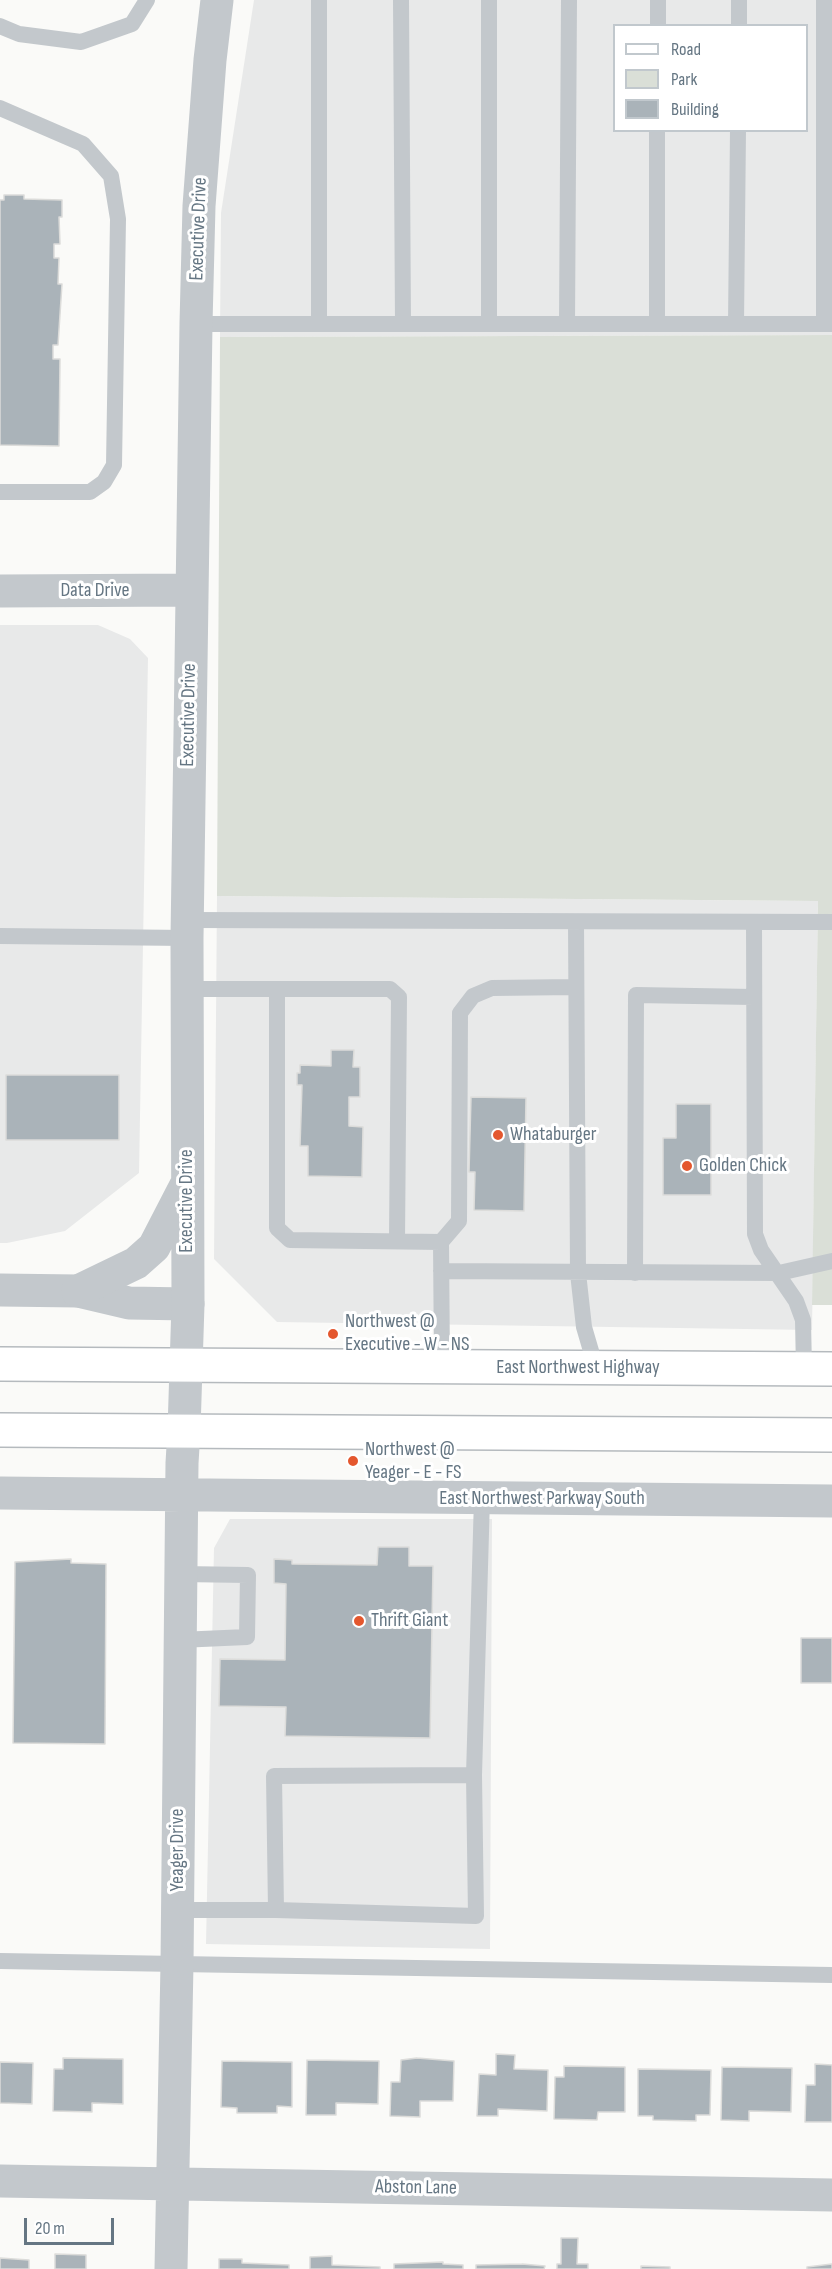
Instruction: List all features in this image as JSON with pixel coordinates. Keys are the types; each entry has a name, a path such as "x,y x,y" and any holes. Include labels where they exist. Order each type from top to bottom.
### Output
{"main road":[{"name":"East Northwest Highway","path":"0,1364 818,1369"},
{"path":"0,1430 832,1435"}],"street":[{"name":"Executive Drive","path":"184,1430 188,1304 187,929 190,590 196,324 199,206 217,0"},
{"name":"Data Drive","path":"0,591 190,590"},
{"path":"78,1291 136,1263 154,1247 187,1183"},
{"path":"0,1290 78,1291 129,1303 188,1304"},
{"name":"Yeager Drive","path":"171,2269 177,1964 181,1493 184,1430"},
{"name":"East Northwest Parkway South","path":"0,1493 832,1501"},
{"name":"Abston Lane","path":"0,2181 832,2194"}],"lane":[{"path":"0,26 19,34 81,42 132,24 147,0"},
{"path":"319,0 319,324"},
{"path":"401,0 403,324"},
{"path":"489,0 489,324"},
{"path":"567,324 568,0"},
{"path":"658,0 658,24"},
{"path":"739,0 739,24"},
{"path":"196,324 828,324 824,0"},
{"path":"0,108 83,144 111,176 118,219 114,465 104,482 90,492 0,492"},
{"path":"657,132 657,324"},
{"path":"736,324 738,132"},
{"path":"576,922 578,1273 584,1327 596,1368"},
{"path":"0,936 187,929 576,922 832,922"},
{"path":"754,923 755,1234 761,1250 779,1273 796,1301 818,1369"},
{"path":"442,1366 441,1242 459,1221 460,1013 473,996 492,988 575,987"},
{"path":"188,989 390,989 399,997 397,1241"},
{"path":"277,989 277,1228 290,1240 441,1242"},
{"path":"635,1273 636,995 753,997"},
{"path":"441,1271 779,1273 832,1261"},
{"path":"177,1910 276,1910 476,1916 474,1775 482,1498"},
{"path":"179,1640 247,1637 248,1575 181,1574"},
{"path":"276,1910 274,1776 474,1775"},
{"path":"0,1961 832,1975"}],"shaded area":[{"path":"254,0 832,0 832,335 220,337 221,213"},
{"path":"0,625 98,625 130,639 148,658 139,1173 65,1231 7,1243 0,1243"},
{"path":"217,896 818,901 812,1330 277,1322 214,1259"},
{"path":"230,1519 492,1519 490,1949 206,1944 214,1548"}],"green space":[{"path":"832,335 832,1305 812,1305 818,901 217,896 220,337"}],"building":[{"path":"4,195 24,195 24,199 62,200 62,217 59,217 60,244 54,244 54,258 59,258 58,284 62,284 58,345 53,345 53,359 60,359 59,446 0,445 0,200 4,200"},
{"path":"331,1050 354,1050 353,1067 360,1067 360,1097 349,1097 349,1126 363,1127 362,1177 308,1176 308,1146 300,1146 302,1085 297,1085 297,1073 300,1073 300,1065 331,1066"},
{"path":"6,1075 119,1075 119,1140 6,1140"},
{"name":"Whataburger","path":"471,1097 526,1098 524,1211 474,1210 475,1172 469,1172"},
{"name":"Golden Chick","path":"676,1104 711,1104 711,1195 663,1195 663,1138 676,1138"},
{"name":"Thrift Giant","path":"378,1547 409,1547 409,1566 433,1566 430,1738 285,1736 286,1707 219,1706 220,1659 285,1660 286,1584 274,1583 274,1559 292,1560 292,1564 377,1565"},
{"path":"71,1559 71,1563 106,1564 105,1744 13,1743 15,1562"},
{"path":"801,1638 832,1638 832,1683 801,1683"},
{"path":"496,2054 515,2055 514,2069 548,2070 547,2111 498,2109 498,2116 477,2116 479,2074 496,2075"},
{"path":"63,2058 123,2059 123,2104 92,2103 92,2112 53,2111 54,2069 63,2069"},
{"path":"417,2058 454,2061 453,2101 420,2101 420,2117 390,2116 391,2082 400,2082 401,2060"},
{"path":"307,2060 379,2061 378,2104 336,2103 336,2115 306,2115"},
{"path":"222,2061 292,2062 292,2107 277,2106 277,2113 237,2113 237,2108 221,2107"},
{"path":"0,2062 33,2063 32,2104 0,2103"},
{"path":"815,2064 832,2065 832,2122 805,2122 806,2085 815,2085"},
{"path":"564,2066 625,2067 625,2112 598,2112 597,2120 554,2119 555,2077 564,2077"},
{"path":"722,2067 792,2068 791,2112 749,2111 749,2121 721,2120"},
{"path":"638,2069 711,2070 710,2115 696,2115 696,2121 653,2120 653,2116 638,2116"},
{"path":"561,2238 578,2238 577,2264 588,2264 588,2269 557,2269 557,2264 561,2264"},
{"path":"55,2254 86,2255 86,2269 55,2269"},
{"path":"332,2256 332,2265 380,2267 380,2269 310,2269 310,2257"},
{"path":"0,2258 29,2260 29,2269 0,2269"},
{"path":"219,2259 242,2259 242,2263 289,2265 289,2269 219,2269"},
{"path":"443,2262 443,2264 463,2265 463,2269 394,2269 394,2264"},
{"path":"832,2264 832,2269 807,2269 807,2267"},
{"path":"476,2265 545,2266 544,2269 476,2269"},
{"path":"641,2266 670,2267 670,2269 641,2269"}],"place":[{"name":"Whataburger","path":"498,1135"},
{"name":"Golden Chick","path":"687,1166"},
{"name":"Northwest @ Executive - W - NS","path":"333,1334"},
{"name":"Northwest @ Yeager - E - FS","path":"353,1461"},
{"name":"Thrift Giant","path":"359,1621"}]}
